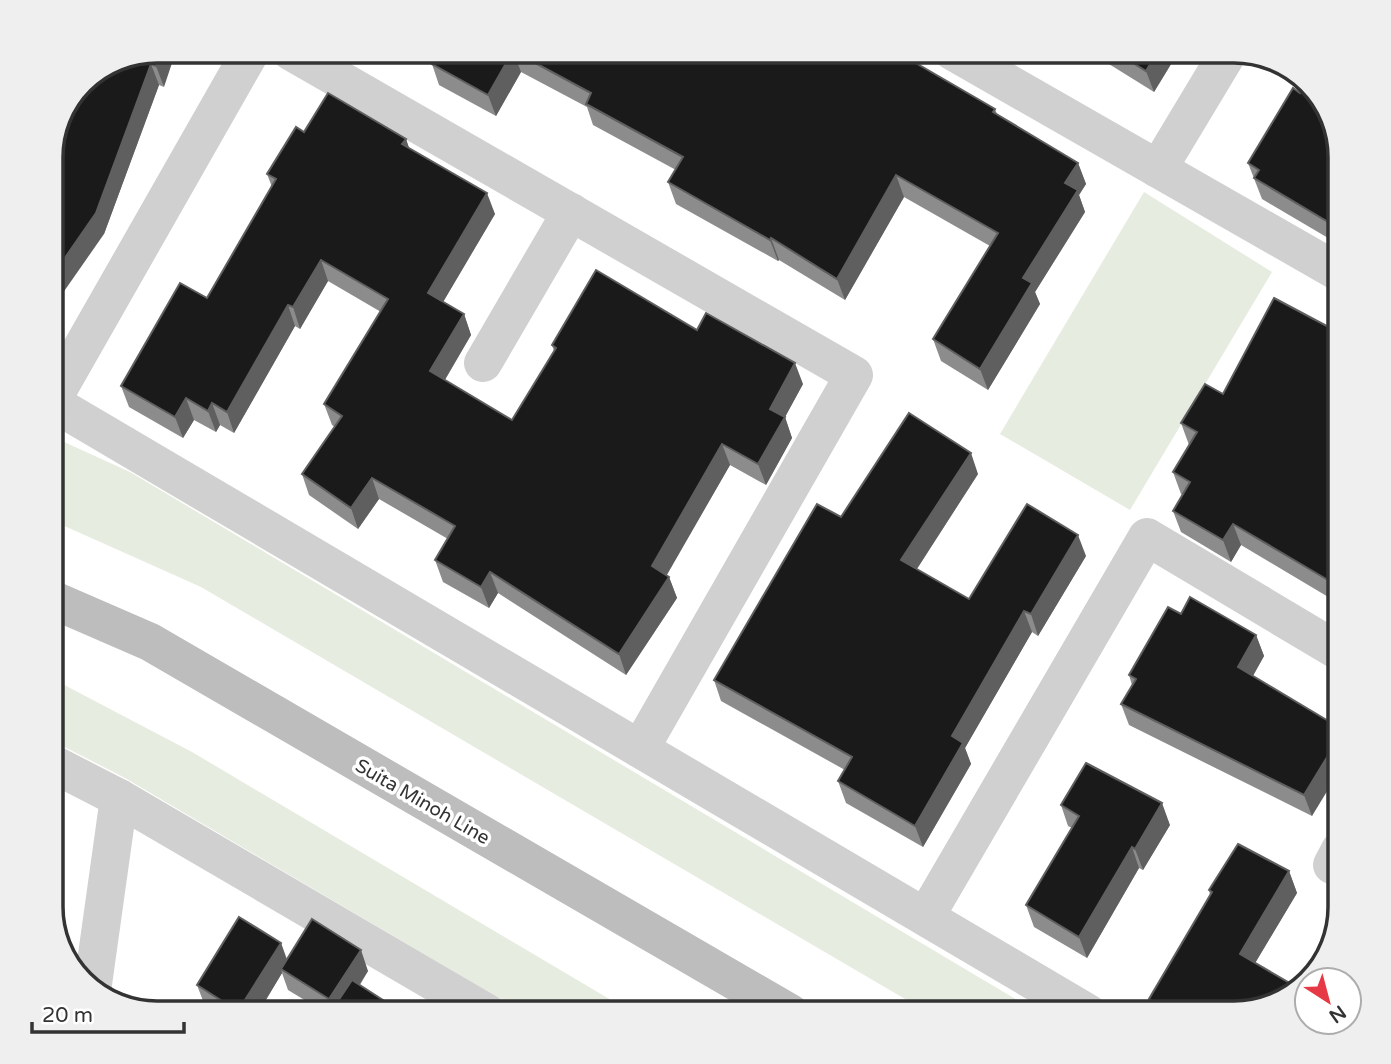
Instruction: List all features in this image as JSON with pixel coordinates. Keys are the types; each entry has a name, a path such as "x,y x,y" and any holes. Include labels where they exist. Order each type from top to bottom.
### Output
{"main road":[{"name":"Suita Minoh Line","path":"63,604 150,642 768,1001"}],"street":[{"path":"63,381 244,63"},
{"path":"311,63 854,375 640,749"},
{"path":"974,63 1328,266"},
{"path":"1158,169 1222,63"},
{"path":"483,363 571,212"},
{"path":"63,409 1068,1001"},
{"path":"926,916 1147,537 1328,645"},
{"path":"63,769 119,798 466,1001"},
{"path":"94,976 119,798"}],"shaded area":[{"path":"1144,192 1272,272 1130,510 1000,434"},
{"path":"63,441 130,472 1019,1001 908,1001 201,587 63,525"},
{"path":"63,684 192,752 613,1001 504,1001 125,778 63,746"}],"building":[{"path":"157,63 156,66 151,64 96,213 63,261 63,151 73,115 95,86 110,76 127,68 145,64"},
{"path":"433,63 506,63 488,95"},
{"path":"535,63 916,63 995,109 993,112 1078,163 1065,183 1078,190 1023,278 1032,283 980,369 933,339 998,233 896,175 837,279 771,238 770,240 668,182 683,157 586,104 591,93"},
{"path":"1133,63 1151,63 1146,71"},
{"path":"1293,88 1305,95 1318,115 1326,139 1328,222 1254,178 1259,170 1248,163"},
{"path":"328,93 406,139 402,144 487,193 428,293 464,314 430,371 512,420 556,348 552,345 596,270 697,330 706,313 795,363 770,409 785,417 758,464 722,444 652,566 669,577 619,654 490,572 481,587 435,560 455,526 372,478 351,508 302,474 342,416 324,404 388,299 321,260 293,307 288,305 227,412 212,403 208,411 186,398 175,417 121,386 180,283 207,298 276,179 267,174 296,127 304,132"},
{"path":"1274,298 1328,327 1328,580 1233,524 1223,540 1173,511 1190,482 1173,472 1197,432 1181,423 1205,384 1223,394"},
{"path":"909,413 971,453 901,560 969,599 1027,504 1078,535 1031,614 1024,611 952,736 963,743 915,826 838,781 852,757 714,680 817,504 841,517"},
{"path":"1190,597 1256,635 1238,667 1328,721 1328,756 1304,795 1121,704 1136,679 1129,675 1168,607 1181,614"},
{"path":"1086,763 1162,803 1135,849 1132,847 1079,937 1026,905 1079,816 1061,805"},
{"path":"1238,844 1289,871 1240,954 1289,983 1276,991 1252,999 1152,1001 1149,999 1212,892 1209,890"},
{"path":"239,917 281,943 244,1001 222,1001 197,985"},
{"path":"312,919 361,950 329,999 281,969"},
{"path":"352,980 384,1001 338,1001"}]}
